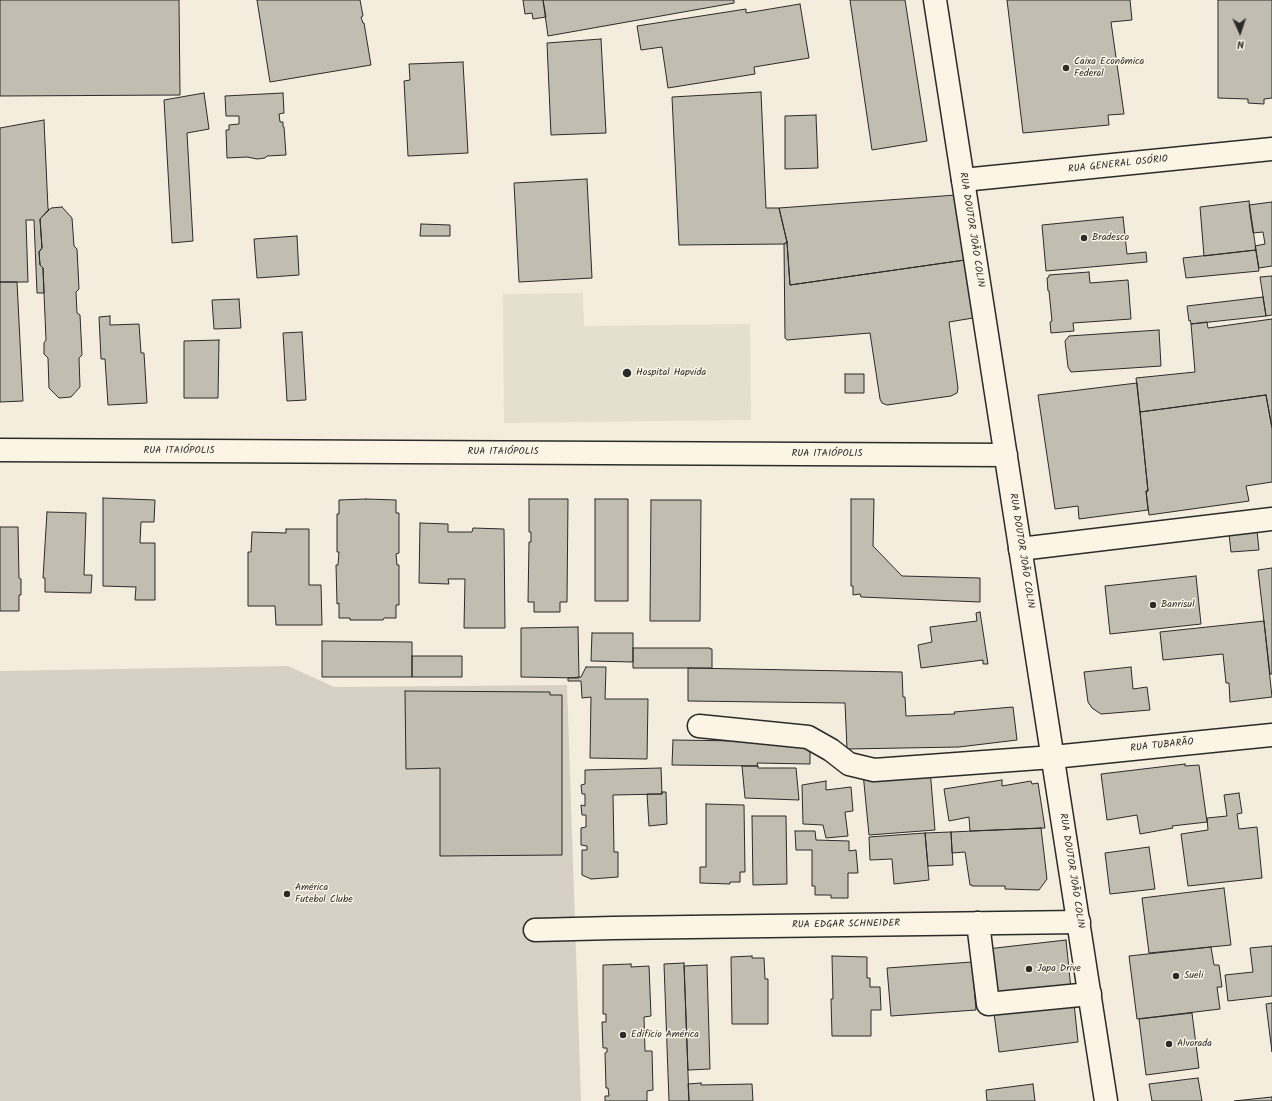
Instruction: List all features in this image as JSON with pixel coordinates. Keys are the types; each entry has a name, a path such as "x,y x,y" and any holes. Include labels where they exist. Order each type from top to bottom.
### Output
{"main road":[{"name":"RUA DOUTOR JOÃO COLIN","path":"935,0 1106,1101"},
{"name":"RUA GENERAL OSÓRIO","path":"963,180 1272,149"},
{"name":"RUA ITAIÓPOLIS","path":"0,450 1006,455"},
{"path":"1020,548 1272,520"},
{"name":"RUA TUBARÃO","path":"699,726 808,737 831,750 849,764 874,770 1053,757 1272,736"},
{"name":"RUA EDGAR SCHNEIDER","path":"535,930 1079,922"},
{"path":"978,923 988,1004 1090,994"}],"shaded area":[{"name":"Hospital Hapvida","path":"583,293 584,326 750,324 751,420 504,423 503,294"},
{"name":"América Futebol Clube","path":"288,666 334,687 567,685 581,1101 0,1101 0,671"}],"building":[{"path":"0,0 179,0 180,95 0,96"},
{"path":"257,0 360,0 363,16 361,17 364,23 371,65 270,82"},
{"path":"523,0 543,0 546,17 533,19 532,13 525,14"},
{"path":"543,0 734,0 734,3 548,36"},
{"path":"850,0 905,0 927,141 872,150"},
{"name":"Caixa Econômica Federal","path":"1007,0 1130,0 1132,20 1111,22 1124,114 1108,115 1109,125 1023,133"},
{"path":"1218,0 1272,0 1272,98 1264,99 1264,104 1248,103 1248,99 1218,98"},
{"path":"800,4 809,58 754,67 755,74 668,88 662,47 641,50 637,26 746,9 746,13"},
{"path":"601,39 606,133 551,135 547,43"},
{"path":"463,62 468,153 408,156 404,81 410,80 409,64"},
{"path":"761,92 766,208 779,208 787,242 784,244 679,245 672,97"},
{"path":"204,93 209,129 187,133 193,241 172,243 164,100"},
{"path":"283,93 284,113 279,114 280,122 283,122 284,127 286,155 267,156 265,158 257,159 247,157 227,158 226,130 229,130 229,125 239,124 239,116 226,116 225,96"},
{"path":"816,115 818,168 785,169 785,116"},
{"path":"44,120 49,209 40,219 42,248 39,252 40,265 43,268 44,293 37,293 34,220 26,220 28,282 0,282 0,128"},
{"path":"587,179 592,278 519,282 514,183"},
{"path":"956,195 965,260 790,285 787,242 779,208"},
{"path":"1249,201 1256,250 1204,256 1200,207"},
{"path":"1272,202 1272,266 1259,268 1255,246 1265,244 1263,232 1253,233 1249,205"},
{"path":"62,207 72,218 74,246 77,249 79,289 76,292 77,313 80,315 82,355 79,358 80,387 71,397 59,398 49,388 48,358 44,354 44,343 46,340 43,268 40,265 39,252 42,248 40,219 51,208"},
{"name":"Bradesco","path":"1123,217 1127,254 1146,252 1147,262 1046,271 1042,225"},
{"path":"421,224 450,225 450,236 420,236"},
{"path":"297,236 299,275 257,278 254,239"},
{"path":"787,242 790,285 965,260 973,318 949,322 958,388 957,393 951,396 887,405 882,403 880,399 870,333 787,340 785,338 784,244"},
{"path":"1256,250 1259,271 1186,278 1183,258"},
{"path":"1089,272 1090,283 1128,280 1131,319 1073,323 1074,331 1051,333 1050,322 1052,321 1047,278 1049,275"},
{"path":"1272,276 1272,315 1266,316 1260,277"},
{"path":"0,282 17,282 23,401 0,402"},
{"path":"1263,297 1266,316 1191,324 1190,320 1189,321 1187,306"},
{"path":"239,299 241,328 214,329 212,300"},
{"path":"110,316 110,325 139,324 141,353 144,353 147,403 108,405 105,359 101,359 99,317"},
{"path":"1272,319 1272,428 1266,395 1140,412 1136,378 1195,372 1191,324 1207,322 1208,328"},
{"path":"1159,330 1161,366 1071,372 1068,367 1065,341 1069,336"},
{"path":"302,332 306,400 287,401 283,333"},
{"path":"219,340 218,398 184,398 184,341"},
{"path":"845,374 864,374 864,393 845,393"},
{"path":"1137,383 1148,491 1146,491 1148,510 1079,519 1078,506 1055,509 1038,395"},
{"path":"1266,395 1272,428 1272,482 1246,486 1249,501 1149,515 1140,412"},
{"path":"103,498 155,500 154,522 141,522 140,543 155,543 155,600 135,600 136,587 103,586"},
{"path":"529,499 568,499 567,602 560,602 560,612 534,612 534,602 528,602 529,542 531,542 531,532 529,532"},
{"path":"595,499 628,499 628,601 595,601"},
{"path":"851,499 874,499 873,546 902,576 980,578 980,602 861,597 860,594 853,595 853,586 851,586"},
{"path":"339,500 396,500 396,513 399,513 399,553 396,554 397,565 399,565 399,605 396,605 396,618 384,618 383,620 350,620 350,618 339,618 339,603 337,604 336,565 338,565 339,552 337,552 337,514 339,514"},
{"path":"651,500 701,500 700,621 650,621"},
{"path":"47,512 86,513 84,575 92,575 91,593 45,592 45,578 43,578"},
{"path":"420,523 448,524 448,532 472,532 473,528 504,529 505,628 464,628 465,579 448,579 449,584 419,583"},
{"path":"0,527 18,527 19,578 21,579 19,611 0,611"},
{"path":"286,529 309,529 309,585 321,585 322,625 276,625 275,606 248,606 248,552 251,552 252,532 286,533"},
{"path":"1257,531 1259,550 1231,552 1229,534"},
{"path":"1272,568 1272,674 1270,674 1258,570"},
{"name":"Banrisul","path":"1196,576 1201,624 1110,634 1105,586"},
{"path":"980,612 988,664 983,664 983,660 921,668 918,645 932,642 930,627 977,621 976,613"},
{"path":"1264,621 1272,697 1230,702 1229,683 1226,683 1223,654 1163,660 1160,632"},
{"path":"578,627 579,678 521,677 521,628"},
{"path":"592,633 633,633 633,662 591,661"},
{"path":"322,641 412,642 412,677 322,677"},
{"path":"633,648 710,648 712,649 712,668 633,668"},
{"path":"412,656 462,656 462,677 412,677"},
{"path":"586,667 606,667 605,699 648,699 647,759 590,758 591,697 582,698 581,681 568,681 568,678 581,677"},
{"path":"1131,667 1133,689 1147,687 1150,710 1101,714 1092,708 1088,702 1084,672"},
{"path":"688,668 902,672 903,697 905,697 906,716 955,714 954,712 1013,707 1017,740 959,747 847,749 845,703 688,701"},
{"path":"405,691 550,692 550,695 562,695 562,855 440,856 440,768 406,769"},
{"path":"673,740 810,742 810,764 757,763 758,766 672,765"},
{"path":"1185,764 1185,766 1199,765 1207,822 1172,826 1173,828 1140,834 1137,815 1107,820 1101,774"},
{"path":"742,766 758,766 758,768 796,768 799,800 745,798"},
{"path":"661,768 662,794 613,795 614,852 618,852 618,877 591,879 582,875 582,850 587,850 587,846 581,845 581,828 586,827 586,815 582,815 581,805 585,806 585,794 582,794 581,785 585,784 585,770"},
{"path":"930,769 935,830 869,835 863,773"},
{"path":"1002,780 1002,786 1031,781 1032,784 1038,783 1045,828 970,831 969,817 949,821 944,789"},
{"path":"826,781 826,790 851,787 853,811 845,812 848,836 826,838 823,825 803,824 802,785"},
{"path":"662,792 666,792 667,824 649,826 647,794 662,794"},
{"path":"1239,793 1242,813 1237,814 1239,829 1257,827 1262,878 1188,886 1181,834 1208,830 1207,818 1227,816 1224,795"},
{"path":"706,804 744,805 745,872 740,872 740,882 730,882 730,884 700,883 700,867 706,867"},
{"path":"752,816 786,816 787,884 753,885"},
{"path":"1041,828 1047,879 1039,890 1005,889 1005,886 972,886 970,885 965,852 952,853 951,832"},
{"path":"795,831 815,831 816,840 849,841 849,851 856,850 858,873 848,873 848,898 831,898 831,895 815,895 815,886 812,886 812,850 796,850"},
{"path":"951,832 953,865 928,866 925,833"},
{"path":"925,833 929,880 894,884 892,859 870,860 869,837"},
{"path":"1149,847 1155,889 1110,894 1105,853"},
{"path":"1224,888 1231,945 1149,953 1142,898"},
{"name":"Japa Drive","path":"1066,940 1071,989 992,998 987,949"},
{"path":"1272,946 1272,996 1228,1001 1225,975 1253,972 1250,948"},
{"name":"Sueli","path":"1211,947 1214,965 1219,965 1222,987 1217,987 1220,1009 1137,1019 1129,956"},
{"path":"752,956 752,958 764,958 765,979 768,979 768,1024 732,1024 731,957"},
{"path":"832,956 867,957 867,978 870,978 870,987 880,987 881,1010 871,1010 871,1036 832,1036"},
{"path":"972,962 976,1010 891,1016 887,968"},
{"path":"684,963 689,1101 669,1101 664,964"},
{"name":"Edifício América","path":"631,964 631,967 649,966 651,1016 644,1017 645,1051 652,1051 653,1090 647,1091 647,1101 605,1101 605,1096 609,1096 608,1088 606,1088 605,1053 607,1052 607,1048 603,1048 602,1022 606,1022 606,1014 603,1014 603,965"},
{"path":"707,965 710,1069 688,1070 684,966"},
{"path":"1074,1003 1078,1042 999,1052 994,1013"},
{"path":"1272,1003 1272,1052 1266,1004"},
{"name":"Alvorada","path":"1192,1013 1199,1068 1146,1075 1139,1019"},
{"path":"1198,1078 1202,1101 1152,1101 1149,1084"},
{"path":"701,1083 701,1085 752,1084 753,1101 689,1101 688,1084"},
{"path":"1033,1084 1035,1101 987,1101 986,1090"},
{"path":"1272,1097 1272,1101 1234,1101"}],"place":[{"name":"Caixa Econômica Federal","path":"1066,68"},
{"name":"Bradesco","path":"1084,238"},
{"name":"Hospital Hapvida","path":"627,373"},
{"name":"Banrisul","path":"1153,605"},
{"name":"América Futebol Clube","path":"287,894"},
{"name":"Japa Drive","path":"1029,969"},
{"name":"Sueli","path":"1176,976"},
{"name":"Edifício América","path":"623,1035"},
{"name":"Alvorada","path":"1169,1044"}]}
